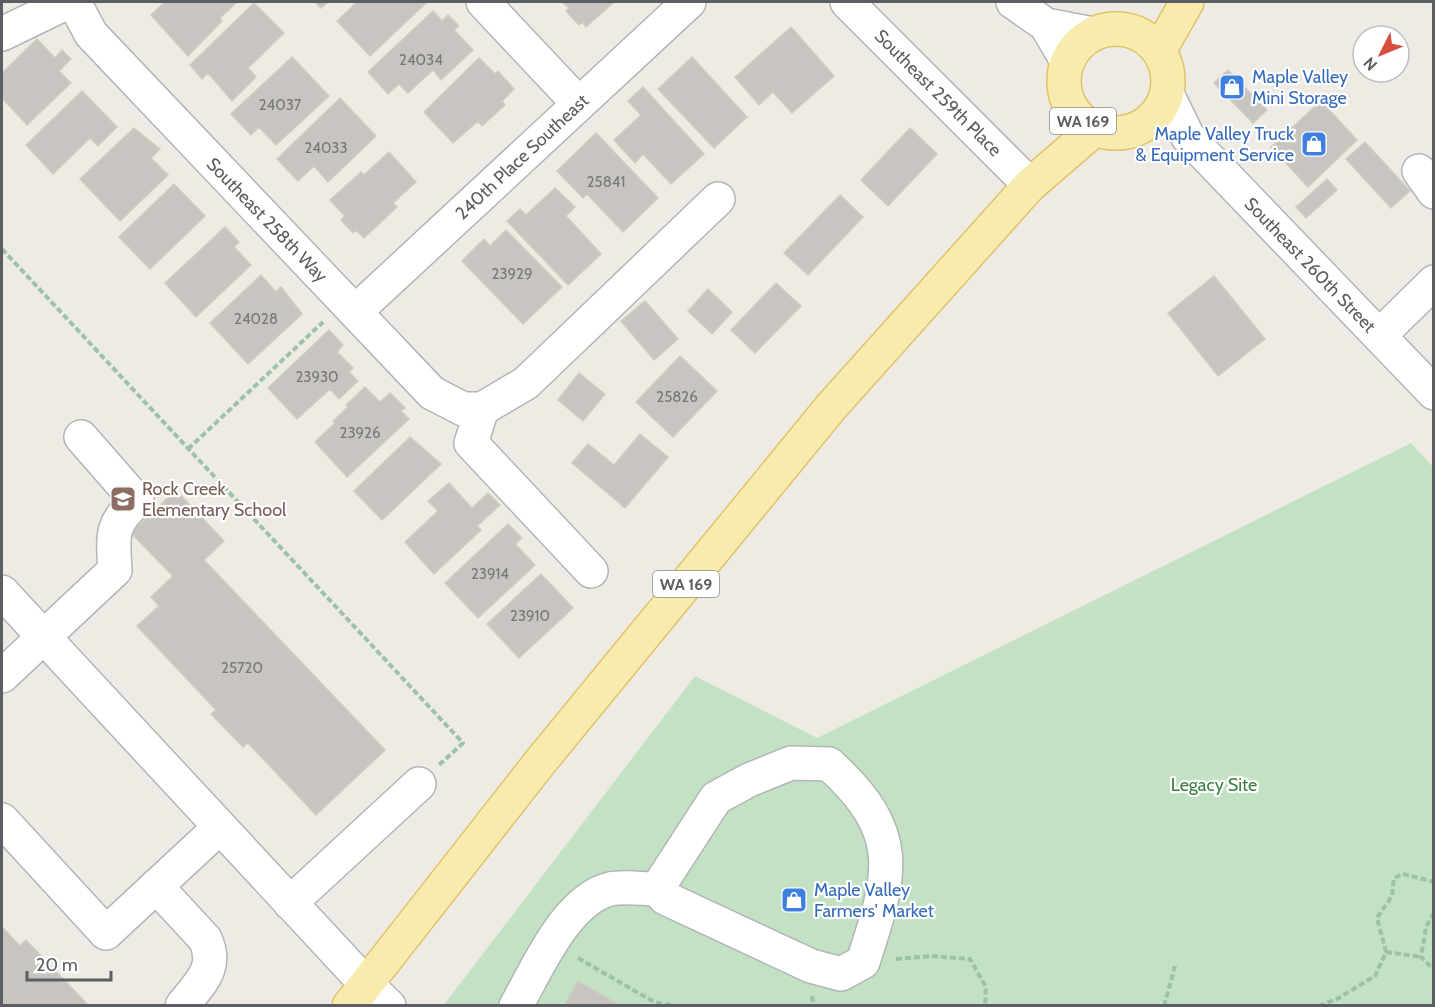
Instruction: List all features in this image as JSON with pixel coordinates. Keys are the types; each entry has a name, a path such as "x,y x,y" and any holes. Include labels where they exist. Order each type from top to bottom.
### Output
{"main road":[{"path":"1148,42 1172,2"},
{"path":"1148,42 1187,2"},
{"path":"1067,61 1080,42 1092,34 1107,29 1122,29 1148,42 1166,65 1159,107"},
{"name":"WA 169","path":"1067,61 1064,82 1066,97 1084,120 1125,133 1139,128 1159,107"},
{"name":"WA 169","path":"368,998 541,761 831,407 1030,185 1084,120"}],"street":[{"path":"2,34 68,2"},
{"name":"Southeast 258th Way","path":"74,2 91,34 432,393 463,409 482,409"},
{"path":"483,2 579,104"},
{"name":"240th Place Southeast","path":"350,307 579,104 689,2"},
{"name":"Southeast 259th Place","path":"847,2 1030,185"},
{"path":"1013,2 1046,25 1092,34"},
{"path":"1046,25 1067,61"},
{"name":"Southeast 260th Street","path":"1159,107 1434,393"},
{"path":"591,571 471,443 482,409 526,383 718,199"},
{"path":"1379,336 1434,282"},
{"path":"2,676 115,570 114,529 120,516 137,501 81,437"},
{"path":"2,592 290,903 368,998"},
{"path":"516,1005 569,916 595,896 611,889 657,889 665,898 811,966 841,974 863,962 881,906 888,858 880,829 855,788 829,764 791,763 749,780 716,798 657,889"},
{"path":"290,903 419,784"},
{"path":"2,820 106,933 220,827"},
{"path":"156,886 205,939 210,949 212,962 200,984 182,1005"}],"path":[{"path":"2,249 463,743 419,784"},
{"path":"188,449 350,307"},
{"path":"1318,1005 1337,999 1368,983 1376,976 1386,952 1377,918 1392,896 1394,878 1403,874 1434,882"},
{"path":"1421,957 1426,927 1434,913"},
{"path":"1386,952 1421,957 1434,970"},
{"path":"569,953 654,1002 676,1005"},
{"path":"863,962 931,956 970,959 986,987 985,1005"},
{"path":"1164,1005 1175,966"}],"green space":[{"name":"Legacy Site","path":"1411,443 1433,467 1433,1005 443,1006 695,676 817,738"}],"building":[{"path":"165,2 237,2 220,18 222,21 188,56 151,15"},
{"path":"315,2 328,2 321,8"},
{"path":"357,2 426,3 370,56 337,21"},
{"path":"562,2 614,2 586,27 582,22 579,25 566,11 569,8"},
{"path":"254,3 284,33 248,68 256,77 232,101 208,73 202,79 190,65"},
{"path":"433,11 442,21 448,15 459,26 454,30 473,50 441,80 433,70 408,93 399,84 388,94 368,72"},
{"path":"791,27 834,76 792,113 773,92 759,105 735,77"},
{"path":"37,39 55,58 62,50 71,59 59,71 71,83 27,125 2,98 2,73"},
{"path":"292,57 329,96 276,145 259,127 251,135 231,114"},
{"path":"692,57 747,117 714,148 658,89"},
{"path":"479,58 495,74 498,71 514,89 502,101 505,105 482,126 478,121 453,143 424,112"},
{"path":"1228,70 1267,110 1253,123 1214,83"},
{"path":"643,87 704,154 671,184 643,154 635,163 614,140 641,115 628,101"},
{"path":"82,91 117,127 98,146 90,138 53,174 26,145"},
{"path":"340,98 376,136 328,182 314,166 298,181 277,159"},
{"name":"Maple Valley Truck & Equipment Service","path":"1321,101 1357,140 1308,187 1271,147"},
{"path":"134,128 160,149 151,158 168,175 120,221 80,179"},
{"path":"910,128 937,154 888,206 861,180"},
{"path":"596,133 658,198 623,232 587,194 583,198 557,171"},
{"path":"1365,142 1410,191 1391,208 1346,159"},
{"path":"389,152 416,182 393,203 397,207 364,238 356,230 353,233 341,220 345,216 330,200 361,172 364,175"},
{"path":"1327,179 1337,190 1306,218 1296,207"},
{"path":"174,184 205,216 150,269 119,237"},
{"path":"555,188 575,207 566,216 601,254 568,285 507,221 520,209 526,215"},
{"path":"840,195 863,217 808,275 784,253"},
{"path":"225,227 239,242 234,247 251,265 196,317 165,283"},
{"path":"506,230 562,287 523,324 462,261 484,239 490,246"},
{"path":"261,275 276,292 281,287 302,314 248,364 210,323"},
{"path":"1214,276 1265,339 1218,376 1168,313"},
{"path":"776,283 801,306 755,353 731,330"},
{"path":"708,289 732,312 712,334 688,311"},
{"path":"645,301 678,339 654,360 621,321"},
{"path":"329,330 343,345 337,352 353,368 349,372 358,381 339,399 330,389 297,419 268,388"},
{"path":"680,356 717,391 673,437 636,402"},
{"path":"579,373 605,394 583,421 558,400"},
{"path":"365,387 380,402 390,393 405,408 401,411 409,419 347,477 315,442 335,423 333,421 348,407 346,405"},
{"path":"640,434 668,457 625,508 572,463 588,444 614,465"},
{"path":"410,437 441,464 382,520 354,491"},
{"path":"449,483 472,508 488,493 500,505 477,526 481,530 434,574 405,542 438,511 428,501"},
{"path":"176,490 224,541 204,560 385,750 316,815 248,743 243,747 211,714 216,710 137,626 159,606 151,597 173,576 131,533"},
{"path":"508,524 522,538 515,544 535,565 478,618 445,583"},
{"path":"541,574 573,608 519,658 487,624"},
{"path":"2,927 20,946 26,940 89,1006 2,1006"},
{"path":"578,981 621,1006 564,1006"}],"place":[{"name":"Maple Valley Mini Storage","path":"1232,87"},
{"name":"Maple Valley Truck & Equipment Service","path":"1314,144"},
{"name":"Rock Creek Elementary School","path":"123,499"},
{"name":"Maple Valley Farmers' Market","path":"794,900"}]}
